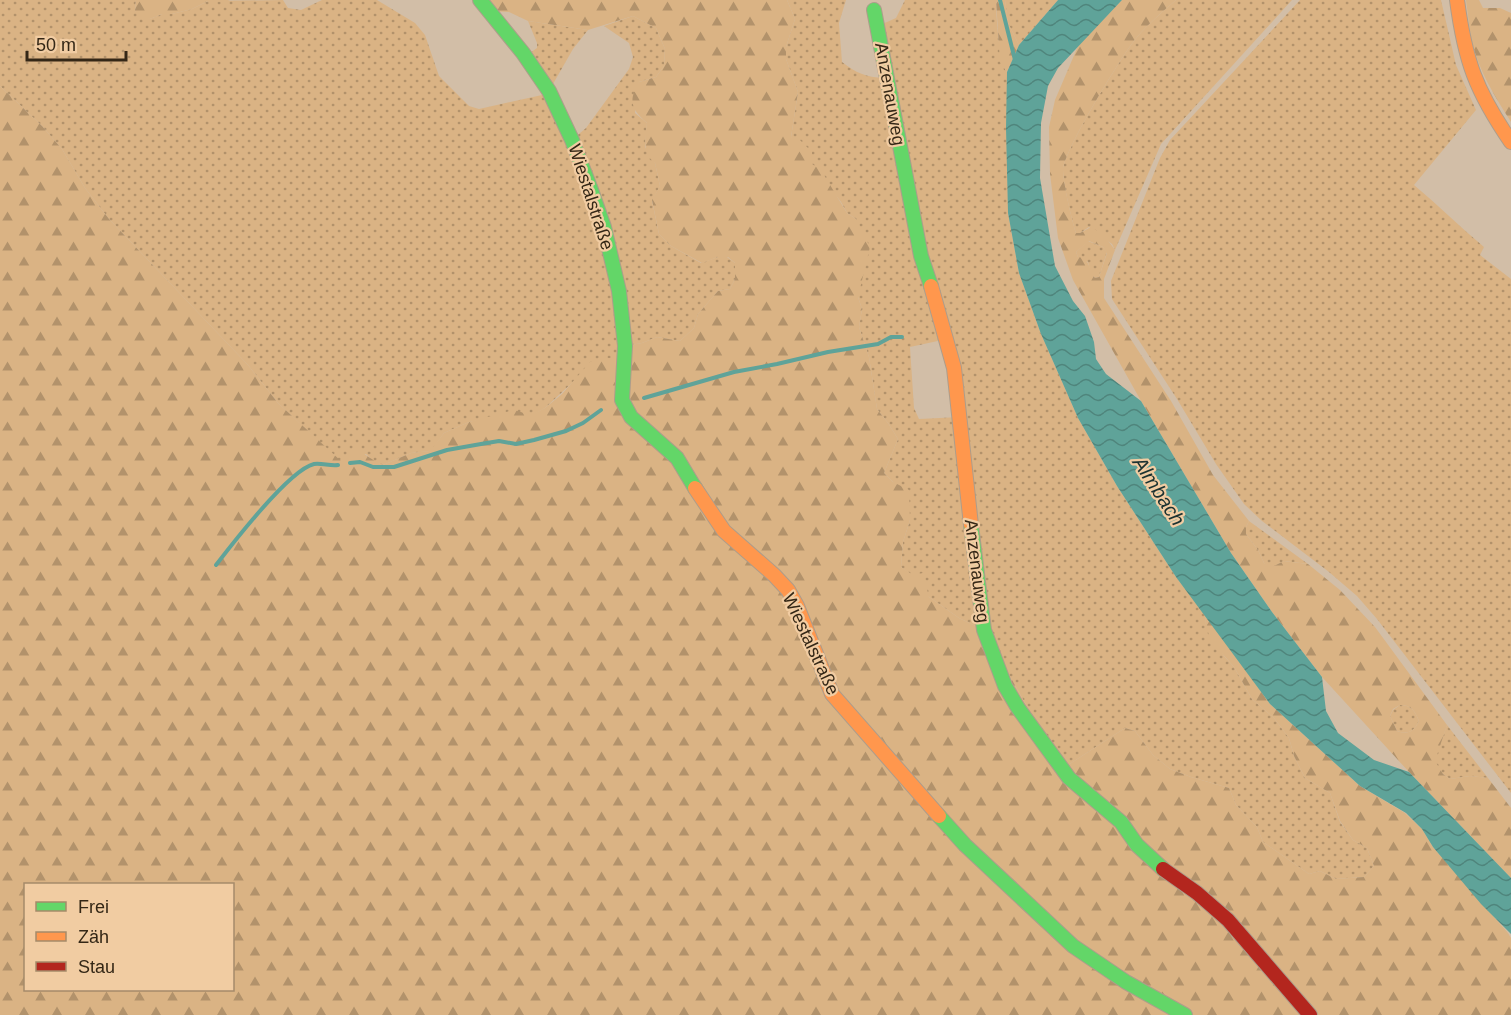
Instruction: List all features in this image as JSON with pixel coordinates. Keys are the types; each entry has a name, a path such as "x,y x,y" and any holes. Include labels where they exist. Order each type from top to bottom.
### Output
{"street":[{"name":"Wiestalstraße","path":"480,0 524,53 549,91 572,140 590,187 604,227 619,291 625,346 622,400 631,417 677,458 706,507 724,531 767,567 788,590 797,606 832,694 964,845 1073,946 1126,982 1185,1015"},
{"path":"1457,0 1473,77 1496,120 1511,142"},
{"name":"Anzenauweg","path":"874,10 921,256 954,368 981,612 984,630 996,665 1018,708 1069,778 1121,822 1137,845 1159,866 1197,893 1228,920 1310,1015"}],"green space":[{"path":"0,0 136,0 135,11 150,19 162,14 192,9 208,1 283,0 288,8 301,10 322,0 377,0 415,23 425,35 439,76 469,106 479,109 542,95 530,53 537,48 537,43 528,21 588,30 573,49 549,91 573,139 586,128 629,69 633,57 629,43 604,26 633,16 656,28 665,49 664,66 656,77 639,82 635,113 647,123 645,147 655,163 660,186 652,201 659,234 671,246 701,263 718,257 727,257 735,263 735,279 730,289 718,291 698,314 694,328 680,341 657,337 625,346 623,359 574,381 545,408 531,416 491,418 469,422 444,433 431,451 411,453 383,465 374,462 366,454 342,463 278,403 248,365 109,219 85,188 62,149 42,126 0,86"},
{"path":"136,0 230,0 226,2 208,1 192,9 162,14 150,19 141,18 135,11"},
{"path":"480,0 787,0 795,19 786,47 786,59 798,92 791,137 799,139 812,152 812,164 821,170 847,213 856,219 870,247 858,297 862,309 859,327 869,357 877,409 898,439 884,473 893,482 909,490 910,520 903,542 901,567 913,575 923,573 929,597 959,618 984,630 1062,769 1125,728 1135,731 1153,755 1170,769 1229,788 1236,805 1257,827 1263,842 1309,874 1320,871 1336,879 1364,877 1374,866 1367,848 1353,840 1340,821 1330,793 1305,778 1294,756 1289,738 1274,718 1252,699 1234,667 1211,641 1205,623 1206,615 1270,704 1360,786 1405,813 1422,829 1433,847 1508,933 1511,938 1511,1015 0,1015 0,86 42,126 62,149 85,188 109,219 248,365 278,403 342,462 355,450 383,465 411,453 430,451 444,433 469,422 514,410 531,415 545,408 562,394 590,362 605,358 623,359 625,346 657,337 680,341 694,328 698,314 718,291 730,289 735,279 735,263 728,257 718,257 702,263 671,246 659,234 652,200 660,186 655,163 646,150 647,123 637,113 632,100 639,82 656,77 664,66 665,49 656,28 633,16 588,30 528,21 509,12 488,11"},
{"path":"787,0 846,0 839,23 842,62 862,74 884,78 878,26 896,18 905,0 996,0 1000,49 1007,72 1008,213 1019,273 1041,334 1078,418 1117,486 1176,577 1206,615 1205,623 1224,656 1234,667 1252,699 1274,718 1289,738 1294,756 1305,778 1330,793 1340,822 1353,840 1367,848 1374,866 1364,877 1336,879 1320,871 1309,874 1263,842 1257,827 1236,805 1229,788 1170,769 1153,755 1135,731 1125,728 1062,769 984,630 959,618 929,597 913,576 901,567 903,542 910,520 893,482 884,473 898,439 877,409 869,357 859,327 862,309 858,297 856,219 847,213 791,137 798,92 786,59 786,47 795,19","holes":["947,339 960,417 919,419 914,408 910,347"]},
{"path":"996,0 1005,0 1008,23 1019,45 1007,72 1000,62"},
{"path":"1005,0 1058,0 1019,45 1008,23"},
{"path":"1122,0 1176,0 1146,27 1131,45 1072,145 1063,176 1076,233 1091,227 1104,235 1115,250 1104,279 1104,298 1171,401 1213,475 1249,521 1246,534 1264,563 1272,567 1284,561 1308,564 1340,590 1375,627 1447,725 1435,761 1443,774 1450,779 1470,776 1488,778 1511,808 1511,878 1322,677 1272,612 1231,553 1073,280 1058,238 1050,174 1049,127 1055,100 1078,46","holes":["1089,241 1103,247 1107,253 1099,277 1095,278 1087,262 1078,257 1076,252","1400,705 1407,706 1416,714 1419,721 1413,730 1397,731 1390,716 1393,709"]},
{"path":"1176,0 1292,0 1161,144 1115,250 1112,244 1089,227 1076,233 1063,170 1081,127 1124,55 1146,27"},
{"path":"1300,0 1441,0 1456,65 1476,110 1414,185 1484,247 1480,255 1511,279 1511,793 1357,596 1262,521 1244,504 1216,464 1112,299 1111,281 1160,158 1170,140"},
{"path":"1466,0 1479,0 1483,8 1500,8 1511,13 1511,122 1493,93 1479,63 1472,42"},
{"path":"1088,241 1103,247 1107,252 1099,277 1095,278 1091,274 1088,262 1078,257 1076,252"},
{"path":"1249,521 1308,564 1284,561 1269,567 1264,563 1246,534"},
{"path":"1400,705 1407,706 1416,714 1419,721 1413,730 1397,731 1390,716 1393,710"},
{"path":"1447,725 1488,778 1470,776 1450,779 1443,774 1434,761"}],"water":[{"name":"Almbach","path":"1058,0 1122,0 1058,68 1048,86 1041,123 1040,178 1055,266 1073,301 1085,316 1094,342 1096,359 1106,374 1141,401 1231,553 1272,612 1322,677 1326,711 1338,733 1374,760 1409,772 1511,878 1511,934 1481,904 1433,847 1422,829 1406,813 1360,786 1270,704 1176,577 1117,486 1078,418 1041,334 1019,273 1008,213 1007,72 1019,45"}],"waterway":[{"path":"1000,0 1015,60"},
{"path":"644,398 734,372 878,344 891,337 902,337"},
{"path":"350,463 360,462 373,467 394,467 447,450 499,441 516,444 566,431 583,423 601,410"},
{"path":"216,565 276,493 303,469 314,464 338,465"}],"traffic: fast":[{"path":"480,0 523,53 549,91 572,140 590,187 604,227 619,291 625,346 622,400 631,417 677,458 695,488"},
{"path":"874,10 921,256 931,286"},
{"path":"971,525 984,630 1005,686 1018,708 1069,778 1121,822 1137,845 1163,869"},
{"path":"939,816 965,845 1073,946 1126,982 1185,1015"}],"traffic: slow":[{"path":"1457,0 1464,41 1474,75 1489,107 1511,142"},
{"path":"931,286 954,368 971,525"},
{"path":"695,488 724,531 788,590 797,606 832,694 939,816"}],"traffic: jam":[{"path":"1163,869 1197,893 1228,920 1310,1015"}]}
